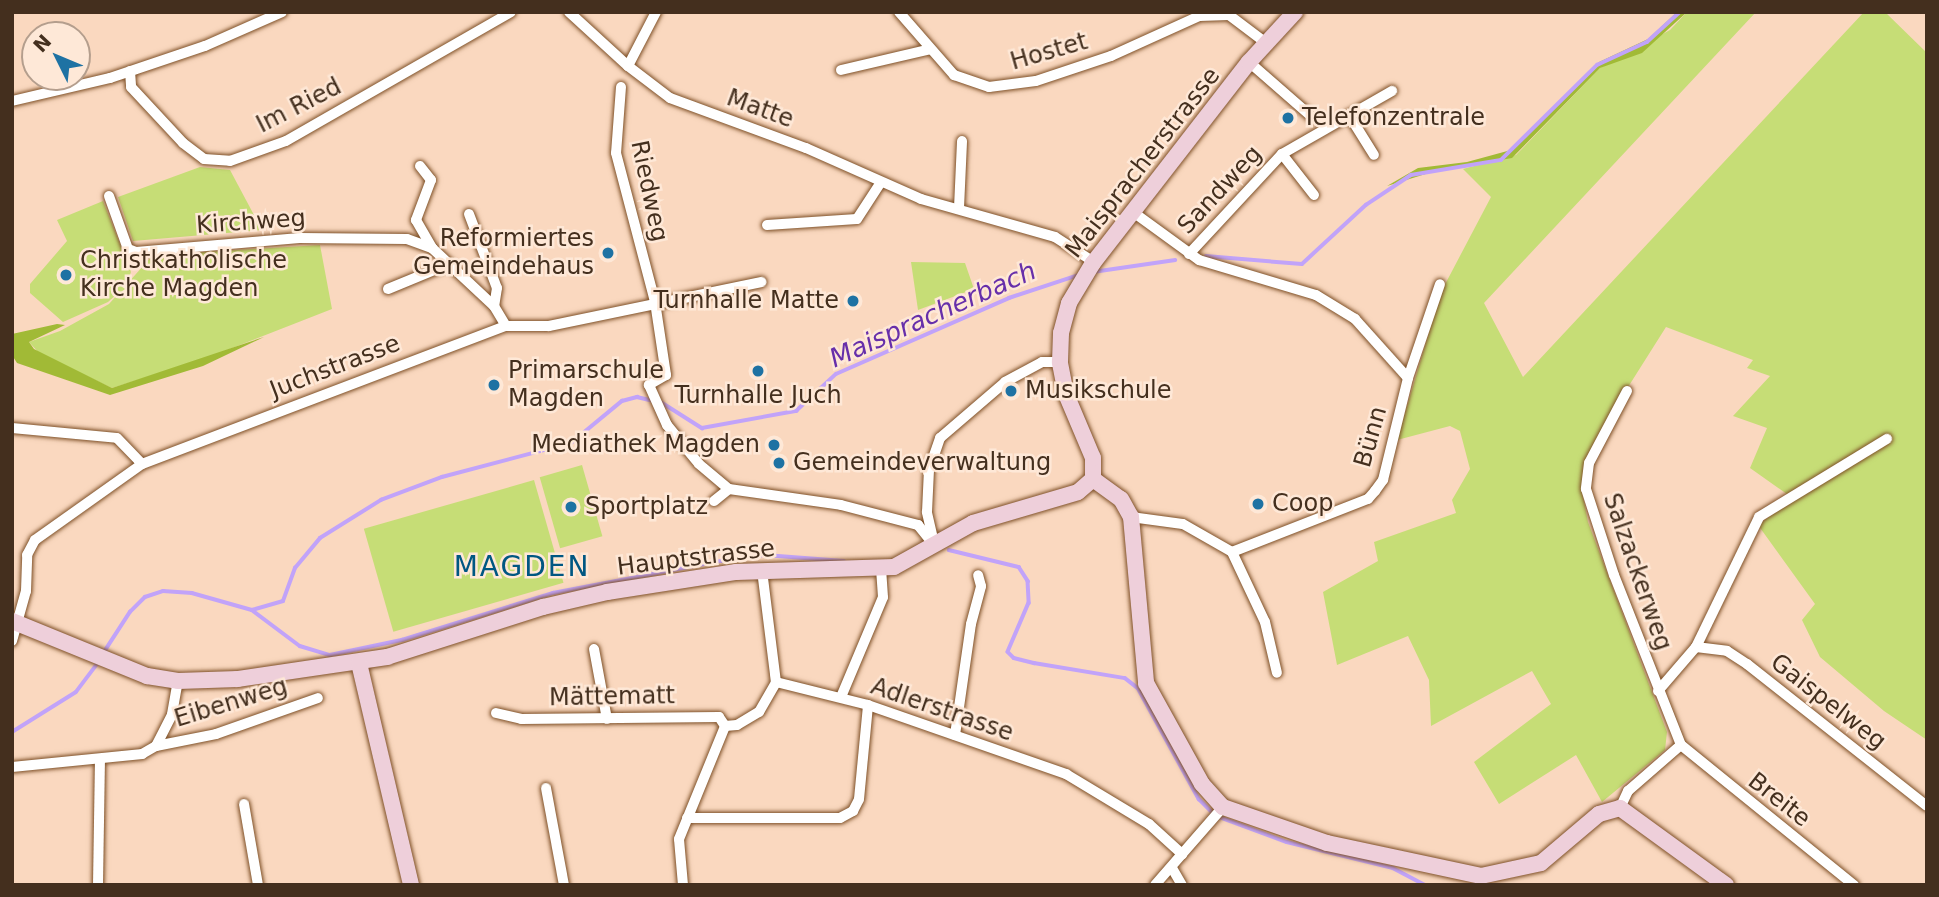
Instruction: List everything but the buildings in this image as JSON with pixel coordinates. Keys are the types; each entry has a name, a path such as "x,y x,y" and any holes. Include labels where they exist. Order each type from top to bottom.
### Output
{"main road":[{"name":"Maispracherstrasse","path":"1093,479 1093,458 1066,394 1060,362 1066,314 1081,280 1094,262 1249,62 1295,12"},
{"path":"1093,479 1122,499 1131,517 1146,682 1202,785 1222,810 1327,843 1481,880 1541,863 1598,814 1620,808 1726,885"},
{"name":"Hauptstrasse","path":"15,622 109,662 178,681 238,679 359,663 412,651 580,597 762,570 881,570 909,561 973,523 1078,492 1093,479"},
{"path":"359,663 411,885"}],"street":[{"path":"12,101 130,71 205,46 282,12"},
{"name":"Im Ried","path":"130,71 131,87 183,143 204,159 230,161 286,141 511,12"},
{"name":"Matte","path":"569,12 628,66 670,98 806,148 921,199 1055,237 1094,262"},
{"path":"628,66 656,12"},
{"name":"Hostet","path":"899,12 963,81 1014,87 1111,56 1196,14 1229,15 1266,43"},
{"path":"841,70 931,49"},
{"path":"1249,62 1312,117"},
{"name":"Riedweg","path":"621,87 615,125 617,160 655,302 666,375 649,385 655,405 699,464 729,489"},
{"name":"Sandweg","path":"1192,256 1282,154 1392,91"},
{"path":"1349,115 1374,155"},
{"path":"959,208 962,141"},
{"name":"Sandweg","path":"1282,154 1314,195"},
{"path":"421,166 431,180 416,220 432,248 494,306 506,326"},
{"path":"766,225 857,219 881,182"},
{"name":"Kirchweg","path":"109,196 128,249 136,252 381,237 432,248"},
{"path":"1133,212 1192,256 1316,295 1355,319 1408,378"},
{"path":"469,214 497,288 494,306"},
{"path":"388,289 449,264"},
{"name":"Juchstrasse","path":"12,640 26,591 27,555 35,540 142,464 506,326 549,326 761,282"},
{"name":"Bünn","path":"1232,552 1368,499 1383,480 1408,378 1440,284"},
{"path":"935,546 927,512 929,470 940,438 1005,382 1042,362 1060,362"},
{"name":"Salzackerweg","path":"1627,391 1589,463 1586,489 1658,691 1681,745"},
{"path":"12,428 117,438 142,464"},
{"path":"1658,691 1696,647 1759,517 1888,439"},
{"path":"714,501 729,489 841,505 918,525 935,546"},
{"path":"1131,517 1183,524 1232,552 1265,622 1277,673"},
{"path":"683,885 677,848 725,726 737,725 759,712 776,682 762,570"},
{"path":"841,697 883,597 881,570"},
{"path":"955,735 971,624 981,586 978,575"},
{"name":"Gaispelweg","path":"1696,647 1727,651 1747,664 1927,806"},
{"path":"594,649 607,719"},
{"path":"156,746 172,714 178,681"},
{"name":"Adlerstrasse","path":"776,682 868,705 1066,774 1149,824 1182,854"},
{"name":"Eibenweg","path":"12,768 142,754 156,746 216,734 318,698"},
{"path":"687,818 840,818 853,811 859,799 868,705"},
{"name":"Mättematt","path":"496,713 521,719 719,718 725,726"},
{"path":"1620,808 1628,791 1681,745"},
{"name":"Breite","path":"1681,745 1854,885"},
{"path":"98,885 100,760"},
{"path":"546,788 564,885"},
{"path":"244,804 258,885"},
{"path":"1155,885 1222,810"},
{"path":"1172,868 1182,885"}],"green space":[{"path":"1677,12 1687,12 1642,53 1600,68 1512,158 1432,172 1387,186 1418,168 1467,162 1511,150 1599,62 1648,39"},
{"path":"1687,12 1756,12 1484,303 1523,377 1864,12 1885,12 1927,53 1927,740 1884,711 1820,657 1802,620 1815,604 1758,525 1794,499 1750,468 1767,428 1733,416 1770,376 1747,368 1753,360 1666,327 1599,433 1588,455 1582,491 1588,522 1667,732 1665,750 1602,802 1576,755 1499,804 1474,762 1551,704 1532,671 1431,726 1429,680 1408,636 1337,665 1323,592 1378,561 1374,542 1456,513 1452,500 1470,469 1460,431 1450,426 1397,440 1441,292 1491,197 1463,169 1516,155 1600,68 1670,30"},
{"path":"200,167 230,170 262,230 133,241 118,197"},
{"path":"103,201 131,272 126,286 108,302 63,322 30,293 30,284 67,241 57,220"},
{"path":"320,245 332,309 204,359 112,388 40,354 29,342 60,331 109,304 153,255"},
{"path":"911,262 965,263 974,289 918,310"},
{"path":"57,324 65,325 29,342 34,349 112,388 264,337 203,366 110,395 17,363 12,355 12,334"},
{"name":"Sportplatz","path":"582,465 602,536 560,548 540,477"},
{"path":"534,480 563,583 393,632 364,529"}],"waterway":[{"name":"Maispracherbach","path":"1206,256 1302,264 1366,205 1411,175 1501,160 1597,65 1647,42 1680,12"},
{"name":"Maispracherbach","path":"1093,272 1175,260"},
{"name":"Maispracherbach","path":"661,402 702,428 796,411 836,374 1009,298 1079,275"},
{"name":"Maispracherbach","path":"252,610 283,601 295,568 320,538 381,500 442,477 571,443 622,401 637,397 654,401"},
{"path":"949,550 1019,567 1028,581 1029,603 1008,652 1014,658 1034,663 1125,678 1138,688 1199,799 1213,813"},
{"path":"104,652 130,612 145,597 163,591 192,593 252,610 300,646 330,655 402,640 553,593 721,561 765,555 844,561"},
{"path":"12,732 76,692 99,662"},
{"path":"1219,817 1287,842 1393,868 1425,885"}],"place":[{"name":"Telefonzentrale","path":"1288,118"},
{"name":"Reformiertes Gemeindehaus","path":"608,253"},
{"name":"Christkatholische Kirche Magden","path":"66,275"},
{"name":"Turnhalle Matte","path":"853,301"},
{"name":"Turnhalle Juch","path":"758,371"},
{"name":"Primarschule Magden","path":"494,385"},
{"name":"Musikschule","path":"1011,391"},
{"name":"Mediathek Magden","path":"774,445"},
{"name":"Gemeindeverwaltung","path":"779,463"},
{"name":"Coop","path":"1258,504"},
{"name":"Sportplatz","path":"571,507"}],"district":[{"name":"MAGDEN","path":"522,567"}]}
